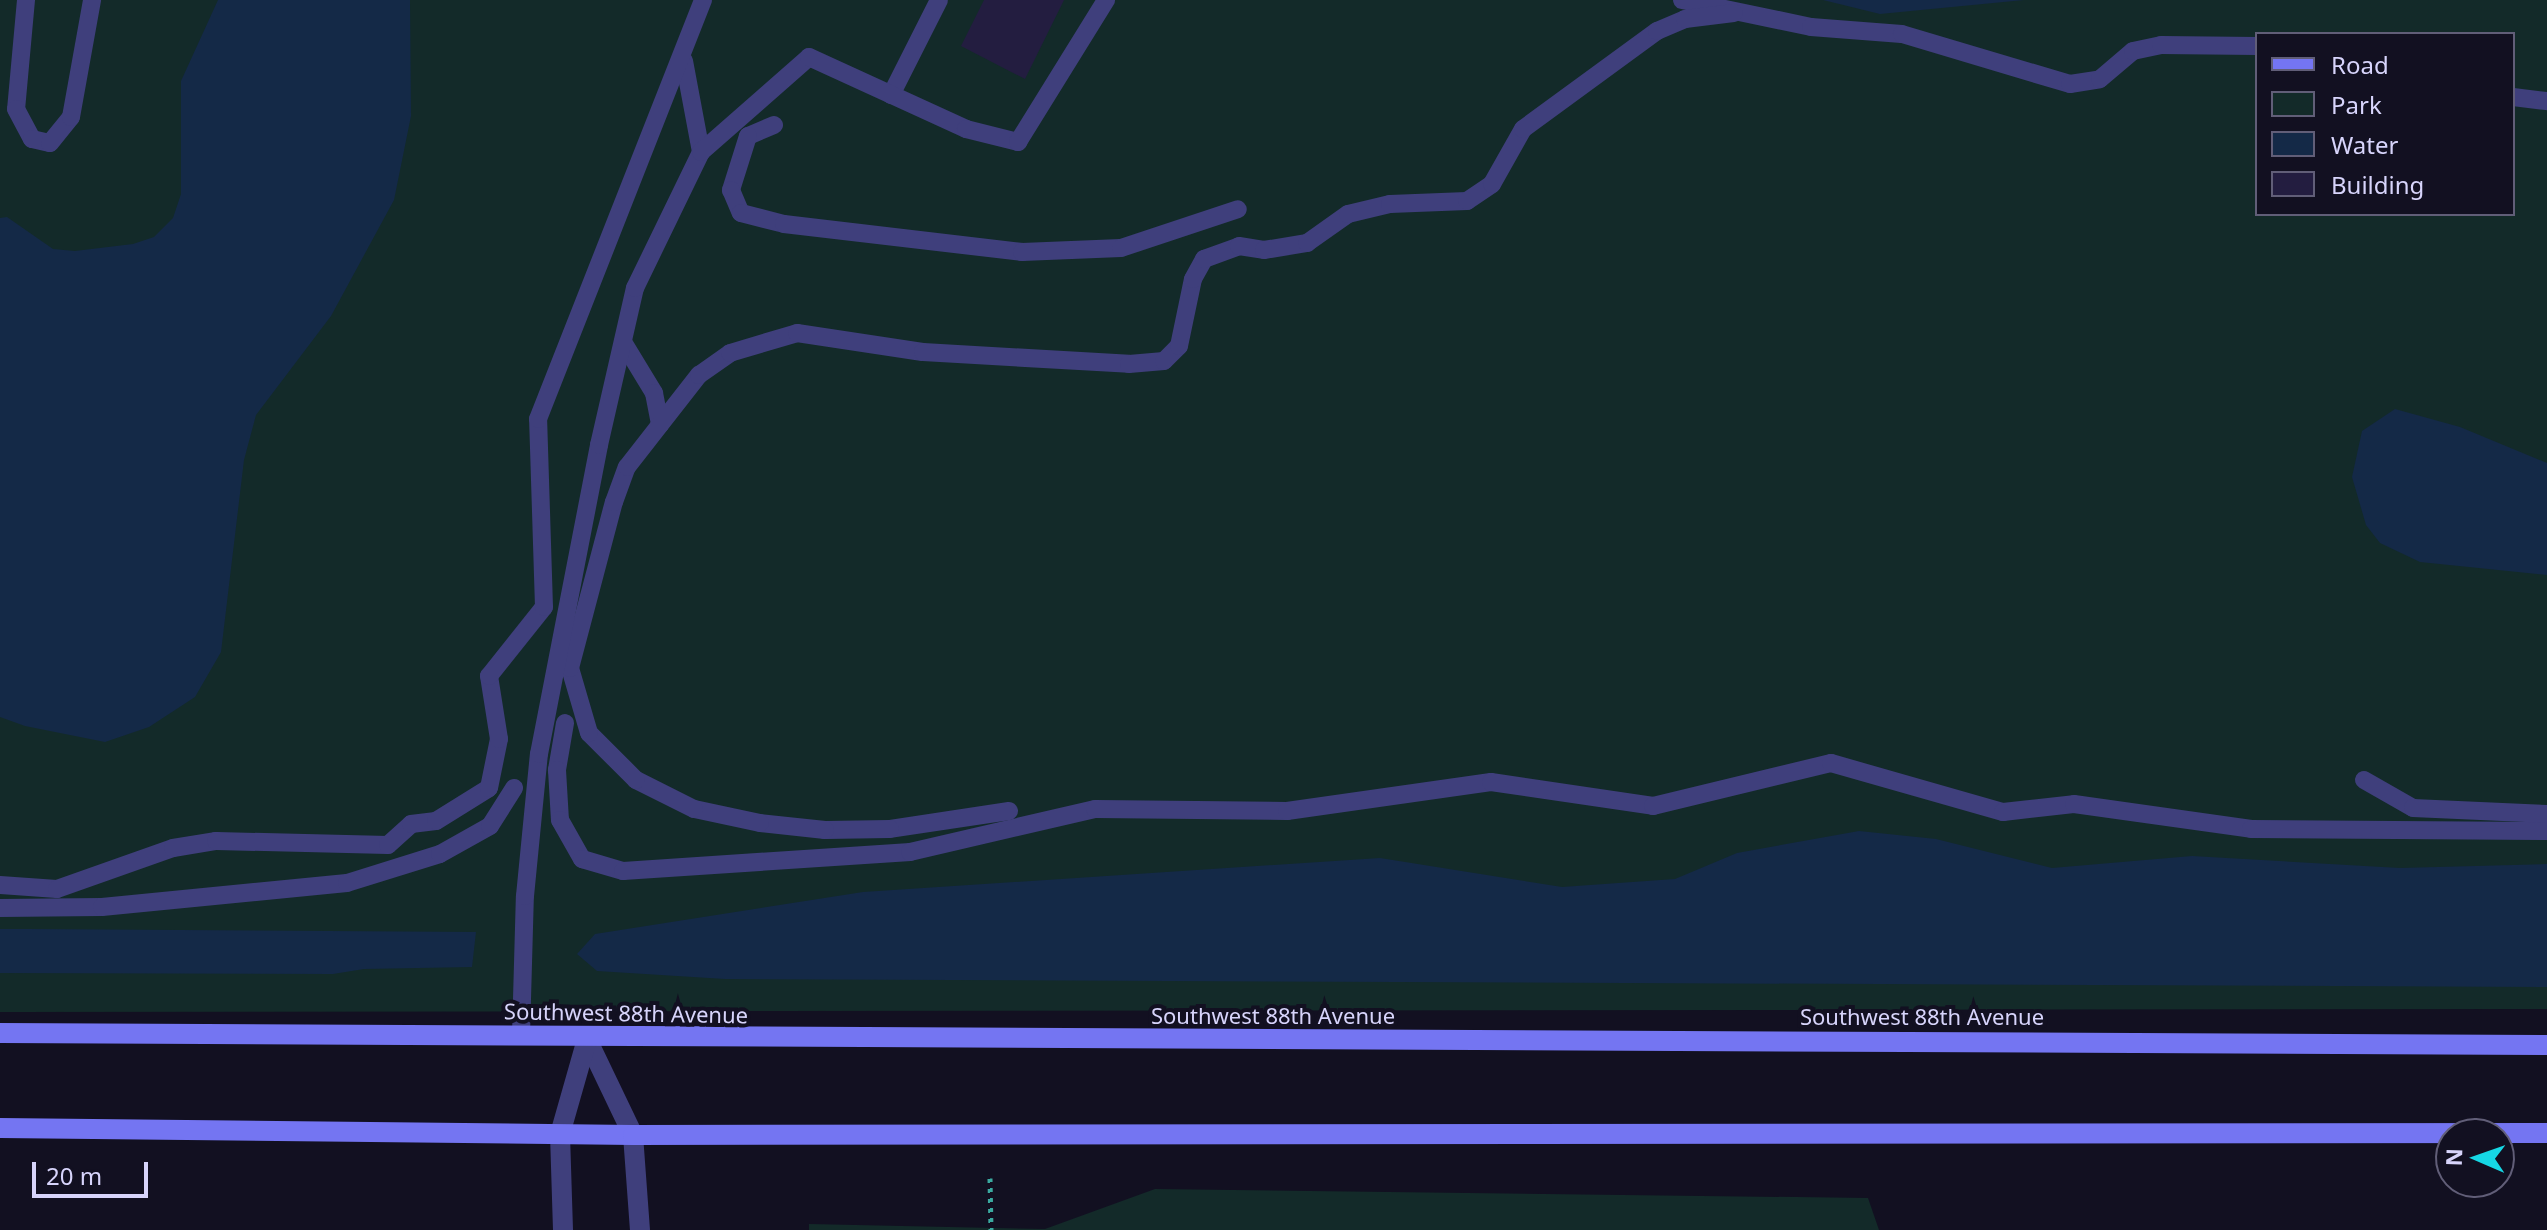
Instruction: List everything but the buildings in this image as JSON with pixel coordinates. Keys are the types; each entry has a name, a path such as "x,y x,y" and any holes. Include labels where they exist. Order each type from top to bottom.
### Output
{"main road":[{"name":"Southwest 88th Avenue","path":"0,1033 521,1035 587,1039 2547,1045"},
{"path":"0,1128 633,1135 2547,1133"}],"street":[{"path":"563,1230 560,1134 587,1039"},
{"path":"587,1039 633,1135 640,1230"}],"lane":[{"path":"26,0 16,109 32,139 50,143 71,117 92,0"},
{"path":"0,885 57,889 173,848 216,841 388,845 411,824 436,821 489,788 499,739 489,676 544,607 538,419 683,59 703,0"},
{"path":"891,95 939,0"},
{"path":"521,1035 525,896 539,754 635,288 701,152 809,57 966,129 1018,142 1106,0"},
{"path":"1682,0 1811,27 1902,34 2070,84 2100,79 2133,51 2161,45 2255,46"},
{"path":"1009,811 890,829 825,830 760,823 694,809 636,780 589,733 570,668 622,478 699,375 730,353 797,333 923,352 1129,364 1164,361 1179,346 1193,279 1204,259 1239,246 1264,250 1307,243 1348,214 1390,204 1467,201 1492,184 1523,129 1657,31 1685,19 1734,13"},
{"path":"683,59 701,152"},
{"path":"2515,97 2547,101"},
{"path":"774,125 748,136 731,190 741,213 784,224 1022,252 1121,248 1238,209"},
{"path":"623,342 654,393 660,424"},
{"path":"565,723 557,770 560,820 582,859 623,871 910,852 1095,809 1287,811 1491,782 1653,806 1831,763 2003,812 2074,804 2251,829 2547,831"},
{"path":"2364,780 2413,808 2547,814"},
{"path":"0,908 102,907 347,883 440,854 490,826 514,788"}],"path":[{"path":"990,1178 991,1230"}],"green space":[{"path":"0,0 2547,0 2547,1009 0,1012"},
{"path":"1155,1189 1868,1198 1879,1230 809,1230 809,1224 1045,1229"}],"water":[{"path":"218,0 410,0 411,116 394,200 331,316 256,415 244,460 221,652 195,697 149,727 105,742 25,726 0,717 0,218 7,217 53,249 75,251 133,244 154,237 173,218 181,194 181,81"},
{"path":"1823,0 2024,0 1880,14"},
{"path":"2395,409 2460,427 2547,463 2547,575 2420,562 2380,543 2366,525 2352,477 2362,431"},
{"path":"1859,831 1936,839 2052,868 2192,856 2400,868 2547,864 2547,987 725,979 597,971 577,954 595,934 863,892 1380,858 1562,887 1675,879 1737,853"},
{"path":"0,929 476,932 472,967 364,969 333,974 0,973"}]}
